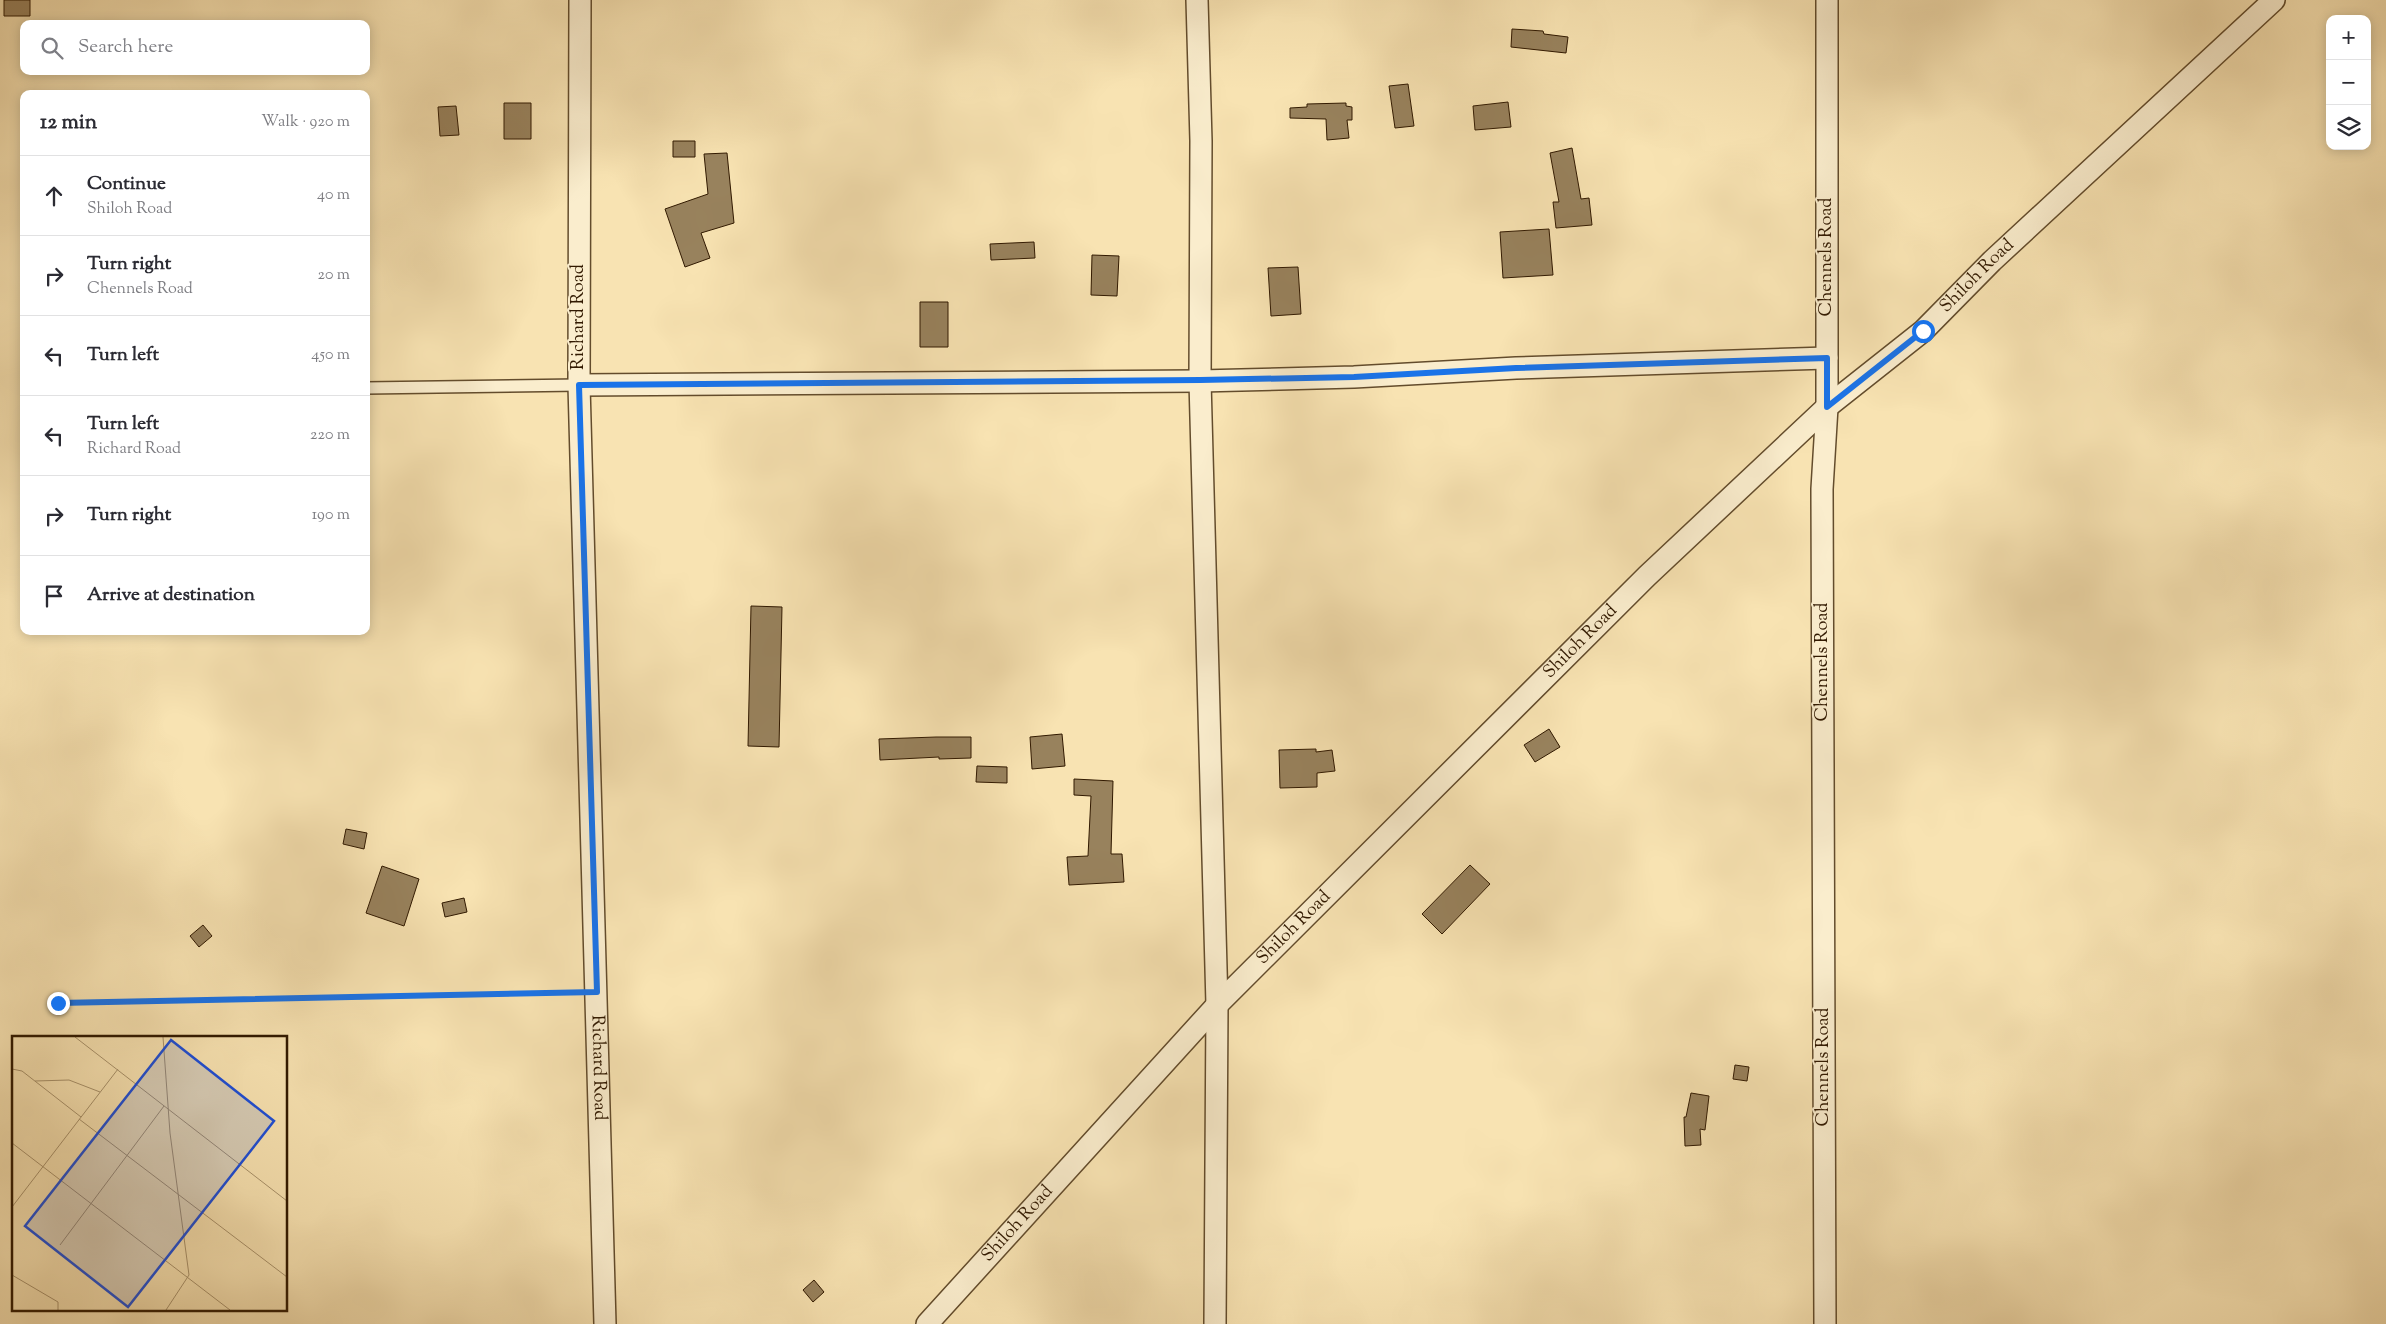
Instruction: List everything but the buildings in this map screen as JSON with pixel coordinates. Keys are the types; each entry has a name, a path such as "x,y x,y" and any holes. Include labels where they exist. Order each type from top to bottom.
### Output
{"street":[{"name":"Richard Road","path":"580,0 579,385 605,1324"},
{"path":"1197,0 1200,141 1200,380 1217,1005 1215,1324"},
{"name":"Chennels Road","path":"1825,1324 1822,489 1827,407 1827,0"},
{"name":"Shiloh Road","path":"927,1324 1217,1005 1647,576 1827,407 1923,331 1992,261 2274,0"},
{"path":"579,385 1354,377 1516,368 1827,358"}],"lane":[{"path":"370,388 579,385"}],"path":[{"path":"58,1003 597,992"}],"route":[{"path":"58,1003 597,992 579,385 1354,377 1516,368 1827,358 1827,407 1923,331"}]}
